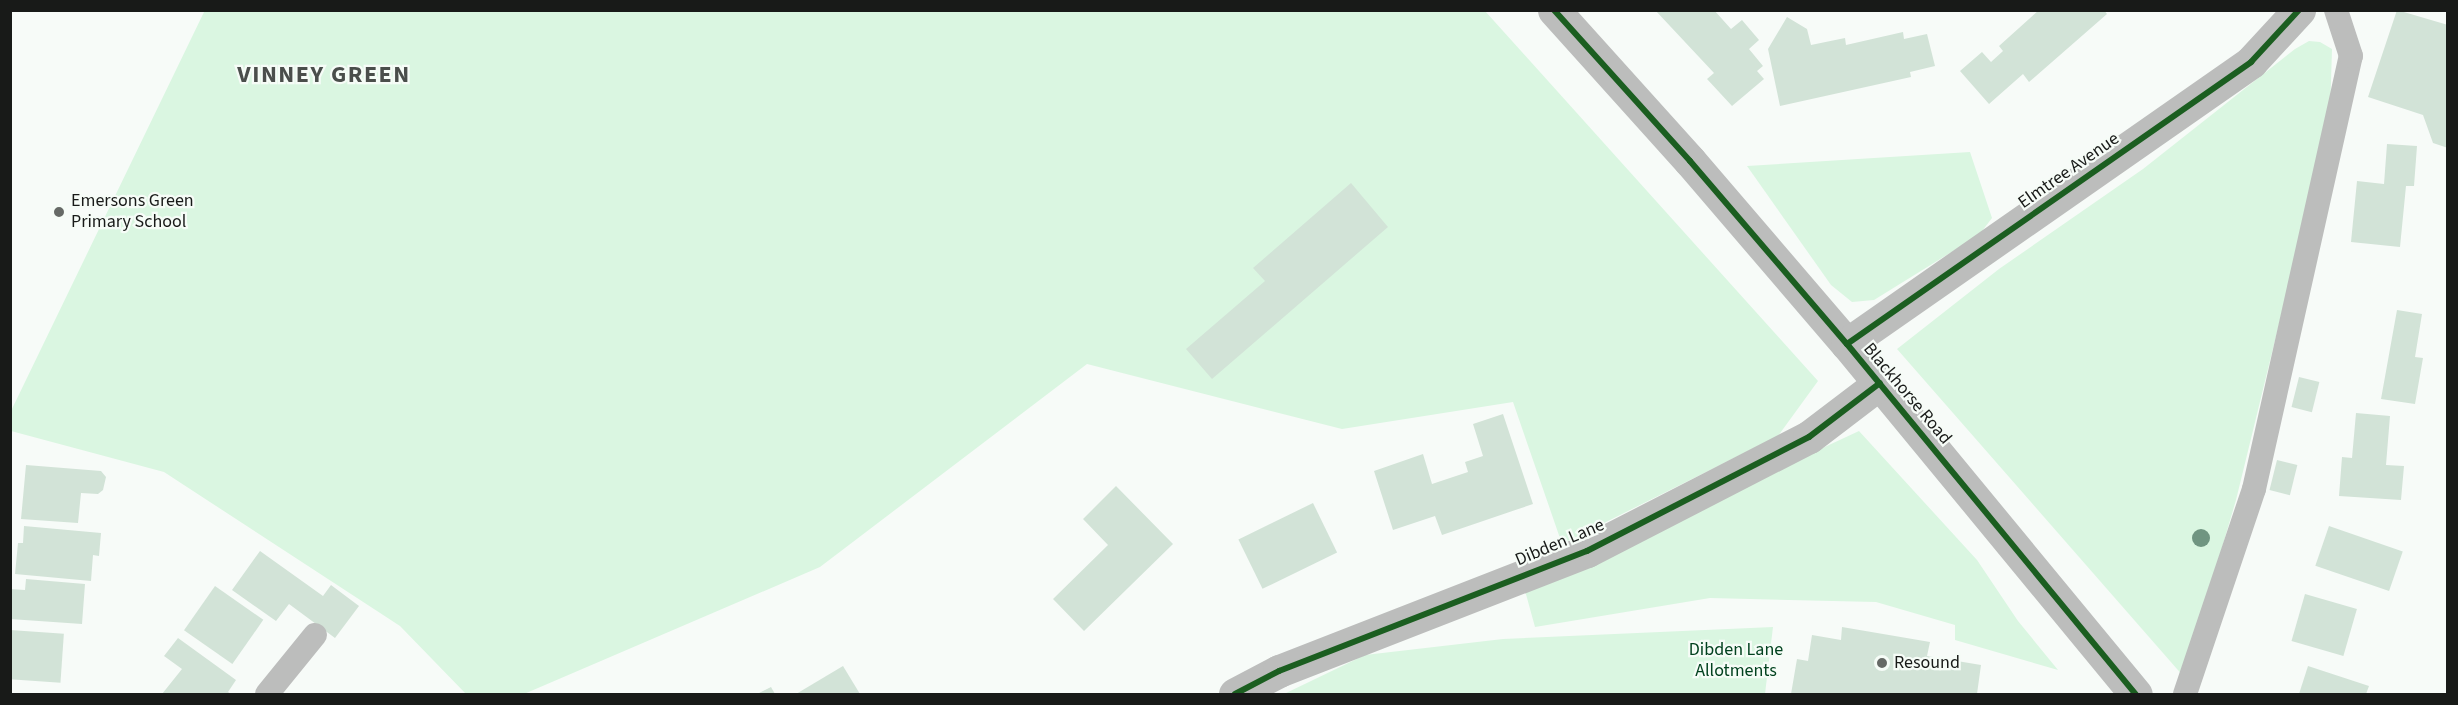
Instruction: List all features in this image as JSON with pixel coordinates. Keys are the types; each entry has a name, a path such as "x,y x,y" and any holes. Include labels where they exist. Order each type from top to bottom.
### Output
{"street":[{"name":"Blackhorse Road","path":"1554,10 1690,161 1847,344 2136,694"},
{"name":"Elmtree Avenue","path":"1847,344 2252,62 2299,10"},
{"name":"Dibden Lane","path":"1235,694 1279,671 1587,551 1809,436 1880,383"}],"lane":[{"path":"2185,694 2254,489 2351,56 2336,10"},
{"path":"267,694 315,635"}],"green space":[{"path":"205,10 1485,11 1818,381 1778,436 1562,544 1513,402 1342,429 1087,364 820,567 524,694 466,694 400,626 164,472 11,431 10,413"},
{"path":"2309,41 2320,42 2332,49 2330,115 2236,500 2184,677 1897,349 1999,269 2143,169 2295,49"},
{"path":"1970,152 1992,218 1979,235 1874,300 1852,302 1831,285 1747,166"},
{"path":"1859,431 1977,560 2018,621 2058,670 1955,640 1955,625 1876,602 1710,598 1535,627 1524,587"},
{"name":"Dibden Lane Allotments","path":"1773,627 1765,694 1284,694 1365,655 1503,639"}],"building":[{"path":"1655,10 1714,10 1731,29 1742,20 1759,40 1749,49 1763,66 1757,71 1764,79 1732,106 1707,79 1714,73"},
{"path":"2039,10 2104,10 2107,14 2029,82 2023,74 1989,104 1960,71 1982,52 1991,62 2003,51 1999,46"},
{"path":"2397,10 2448,25 2448,148 2433,143 2423,115 2368,97"},
{"path":"1787,17 1807,29 1811,45 1845,38 1846,45 1903,32 1904,39 1927,34 1935,66 1910,72 1911,77 1780,106 1768,49"},
{"path":"2387,144 2417,146 2414,186 2406,186 2400,247 2351,242 2357,181 2384,184"},
{"path":"1351,183 1388,227 1212,379 1186,349 1265,281 1253,268"},
{"path":"2397,310 2422,314 2415,357 2423,358 2415,404 2381,399"},
{"path":"2299,377 2319,382 2312,412 2292,407"},
{"path":"2356,413 2390,416 2386,465 2404,466 2401,500 2339,496 2342,457 2352,458"},
{"path":"1503,414 1533,504 1442,535 1435,516 1393,530 1374,471 1423,454 1432,484 1468,472 1465,462 1483,456 1473,424"},
{"path":"2277,460 2297,465 2290,495 2270,490"},
{"path":"26,465 101,471 106,477 103,490 98,494 81,493 78,523 21,519"},
{"path":"1116,486 1173,544 1084,631 1053,599 1108,545 1083,519"},
{"path":"1313,503 1337,552 1263,589 1238,539"},
{"path":"24,526 101,533 99,556 93,555 91,581 15,574 18,543 23,543"},
{"path":"2329,526 2403,551 2389,591 2315,566"},
{"path":"260,551 323,596 331,585 359,606 335,638 289,604 276,621 232,590"},
{"path":"26,579 85,584 82,624 10,619 10,589 25,590"},
{"path":"215,586 263,620 232,664 184,630"},
{"path":"2305,594 2357,609 2343,656 2291,641"},
{"name":"Resound","path":"1842,627 1930,642 1927,656 1981,665 1977,694 1791,694 1797,659 1808,661 1812,635 1841,640"},
{"path":"10,630 64,634 60,683 10,679"},
{"path":"178,638 236,680 228,692 231,694 162,694 182,669 164,656"},
{"path":"843,666 860,694 796,694"},
{"path":"2308,666 2369,686 2366,694 2299,694"},
{"path":"771,687 775,694 757,694"}],"cycle path":[{"path":"1554,10 1690,161 1847,344 2136,694"},
{"path":"1847,344 2251,62 2299,10"},
{"path":"1235,694 1279,671 1587,551 1809,437 1880,383"}],"place":[{"name":"Emersons Green Primary School","path":"59,212"},
{"name":"Resound","path":"1882,663"}],"district":[{"name":"VINNEY GREEN","path":"324,75"}]}
